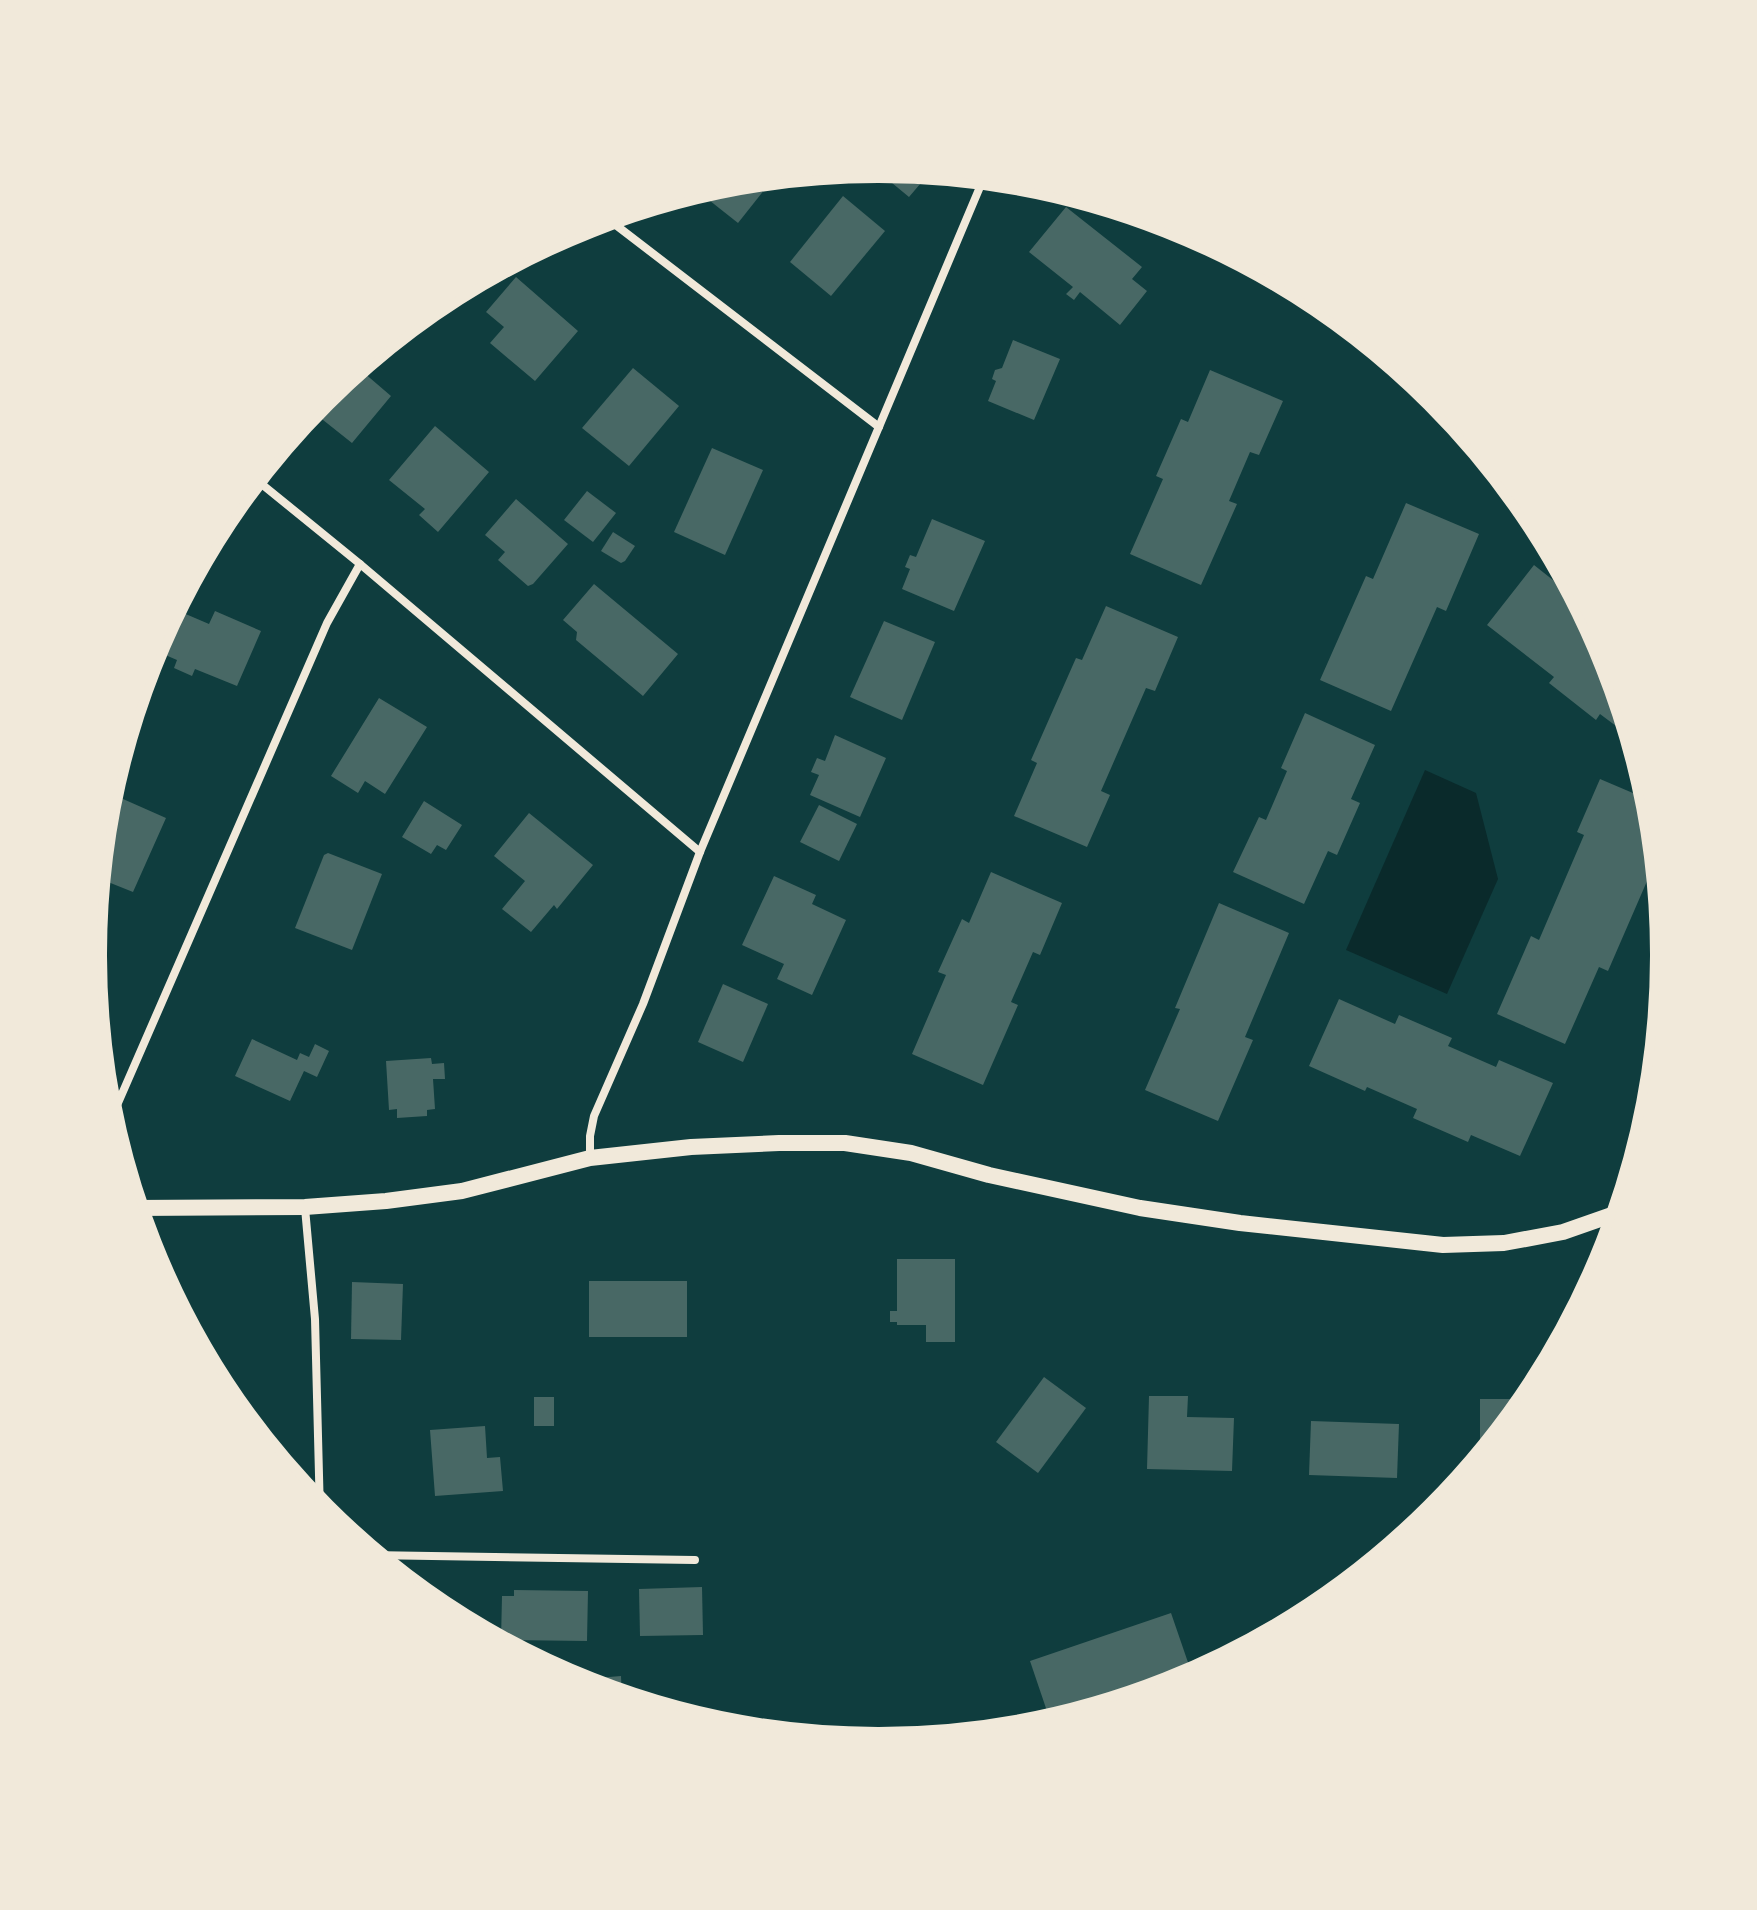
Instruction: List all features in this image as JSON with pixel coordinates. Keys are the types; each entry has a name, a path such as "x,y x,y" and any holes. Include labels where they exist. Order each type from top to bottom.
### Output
{"main road":[{"path":"144,1208 305,1207 386,1201 462,1191 590,1158 691,1147 845,1143 911,1153 989,1175 1140,1208 1240,1223 1443,1245 1504,1243 1563,1232 1610,1216"}],"street":[{"path":"590,1158 594,1116 643,1004 700,852 981,185"},
{"path":"616,225 879,427"},
{"path":"261,483 700,852"},
{"path":"117,1106 327,623 360,564"},
{"path":"305,1207 315,1319 319,1494"},
{"path":"387,1555 695,1560"}],"water":[{"path":"1425,770 1476,793 1498,879 1447,994 1346,950"}],"building":[{"path":"886,178 924,180 909,197"},
{"path":"767,187 738,223 706,198"},
{"path":"843,196 885,231 831,296 790,262"},
{"path":"1066,207 1142,267 1132,279 1147,291 1120,325 1080,292 1074,300 1066,294 1073,287 1029,252"},
{"path":"516,277 578,331 535,381 490,343 504,327 486,312"},
{"path":"1013,340 1060,359 1034,420 988,401 996,381 992,379 995,370 1002,368"},
{"path":"633,368 679,406 629,466 582,428"},
{"path":"1210,370 1283,401 1259,455 1250,452 1229,501 1237,504 1201,585 1130,554 1163,479 1156,476 1181,419 1188,422"},
{"path":"365,373 391,396 352,443 319,417"},
{"path":"435,426 489,472 438,532 419,515 425,509 389,480"},
{"path":"712,448 763,470 725,555 674,532"},
{"path":"587,491 616,513 593,542 564,520"},
{"path":"516,499 568,544 528,586 498,560 505,552 485,535"},
{"path":"1406,503 1479,534 1446,611 1437,607 1391,711 1320,680 1366,576 1373,579"},
{"path":"932,519 985,541 954,611 902,589 910,569 905,567 910,555 916,557"},
{"path":"613,532 635,546 621,563 601,551"},
{"path":"1534,565 1562,587 1575,612 1596,658 1622,730 1600,714 1596,720 1549,683 1554,677 1487,625"},
{"path":"594,584 678,654 643,696 576,640 577,632 563,620"},
{"path":"1106,606 1178,637 1155,691 1146,688 1101,791 1110,795 1087,847 1014,816 1037,763 1031,760 1076,658 1082,660"},
{"path":"215,611 261,631 237,686 195,669 192,676 174,668 177,660 163,654 182,612 209,624"},
{"path":"884,621 935,642 902,720 850,697"},
{"path":"379,698 427,727 385,794 365,781 358,793 331,776"},
{"path":"1305,713 1375,745 1351,799 1360,803 1337,855 1328,851 1304,904 1233,872 1259,817 1266,820 1287,771 1281,768"},
{"path":"835,735 886,758 860,817 810,795 819,775 811,772 817,758 825,761"},
{"path":"1600,779 1638,795 1650,874 1608,971 1599,967 1565,1044 1497,1014 1531,936 1539,940 1584,835 1577,832"},
{"path":"119,797 166,818 133,892 108,882 106,887"},
{"path":"424,801 462,825 446,850 437,845 431,854 402,837"},
{"path":"819,805 857,824 839,861 800,842"},
{"path":"529,813 593,865 557,909 554,905 531,932 502,909 525,881 494,856"},
{"path":"328,853 382,874 352,950 295,928 324,855"},
{"path":"991,872 1062,903 1040,955 1033,952 1011,1002 1018,1005 983,1085 912,1054 946,975 938,972 962,919 969,923"},
{"path":"774,876 816,895 812,904 846,920 812,995 777,979 784,964 742,945"},
{"path":"1219,903 1289,933 1245,1037 1253,1040 1218,1121 1145,1090 1180,1009 1175,1008"},
{"path":"723,984 768,1004 743,1062 698,1042"},
{"path":"1339,999 1395,1024 1399,1015 1452,1038 1448,1046 1496,1067 1499,1060 1553,1083 1520,1156 1471,1135 1468,1142 1413,1118 1417,1109 1367,1087 1365,1091 1309,1066"},
{"path":"252,1039 297,1060 300,1053 309,1057 315,1044 329,1051 317,1077 304,1071 290,1101 235,1076"},
{"path":"431,1058 432,1064 444,1063 445,1079 433,1079 435,1109 427,1110 427,1116 397,1118 397,1109 389,1110 386,1061"},
{"path":"897,1259 955,1259 955,1342 926,1342 926,1325 897,1325 897,1322 890,1322 890,1311 897,1311"},
{"path":"589,1281 687,1281 687,1337 589,1337"},
{"path":"352,1282 403,1284 401,1340 351,1339"},
{"path":"1044,1377 1086,1408 1038,1473 996,1442"},
{"path":"1149,1396 1188,1396 1187,1417 1234,1418 1232,1471 1147,1469"},
{"path":"534,1397 554,1397 554,1426 534,1426"},
{"path":"1480,1399 1515,1399 1495,1428 1480,1446"},
{"path":"1311,1421 1399,1424 1397,1478 1309,1475"},
{"path":"485,1426 487,1458 500,1457 503,1491 435,1496 430,1430"},
{"path":"702,1587 703,1635 640,1636 639,1589"},
{"path":"514,1590 588,1591 587,1641 515,1640 501,1633 502,1596 514,1596"},
{"path":"1171,1613 1189,1666 1128,1690 1048,1713 1030,1661"},
{"path":"621,1676 622,1687 597,1678"}]}
